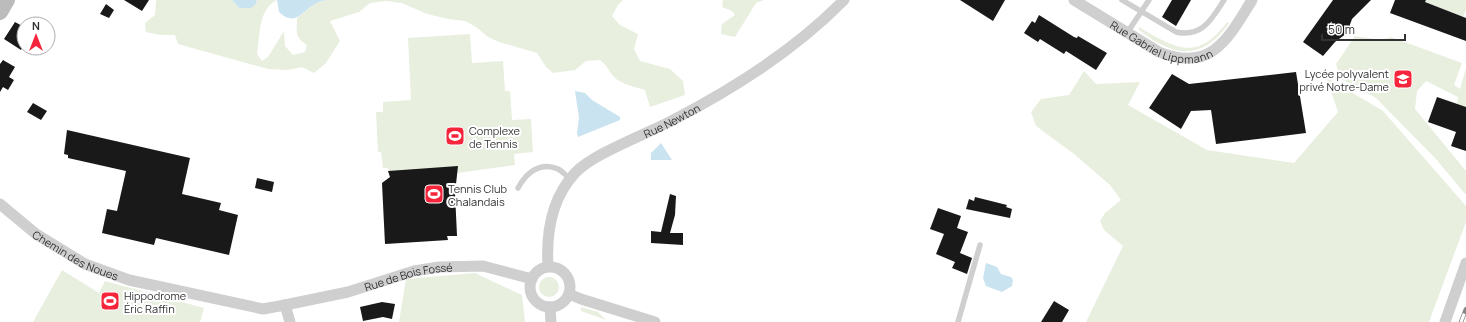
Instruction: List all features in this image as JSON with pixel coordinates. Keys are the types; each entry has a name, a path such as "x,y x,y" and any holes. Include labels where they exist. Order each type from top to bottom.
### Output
{"main road":[{"path":"0,12 7,0"}],"street":[{"name":"Rue Newton","path":"548,266 547,237 552,213 557,200 575,173 601,155 650,132 720,95 793,45 844,0"},
{"name":"Rue Gabriel Lippmann","path":"1074,0 1159,52 1171,57 1194,58 1205,55 1217,49 1225,42 1252,0"},
{"name":"Chemin des Noues","path":"0,204 36,234 85,264 128,280 263,309 285,305"},
{"path":"1445,322 1466,263"},
{"name":"Rue de Bois Fossé","path":"285,305 348,292 408,272 439,267 482,266 508,271 532,279"},
{"path":"548,266 556,267 563,271 568,278 570,286 569,294 565,300 558,305 550,307 542,305 536,301 531,294 530,286 536,272 548,266"},
{"path":"569,294 655,322"},
{"path":"285,305 290,322"},
{"path":"550,307 550,322"}],"lane":[{"path":"1122,0 1176,32 1191,33 1209,24 1224,0"},
{"path":"1127,33 1149,0"},
{"path":"518,188 528,173 542,167 551,167 559,170 571,179"},
{"path":"958,322 980,245"}],"green space":[{"path":"156,0 232,0 239,8 256,4 257,0 277,0 266,10 261,24 257,54 262,61 268,57 284,31 285,46 293,55 305,52 307,45 297,34 297,18 317,2 327,0 623,0 618,5 612,16 620,25 638,34 634,49 640,61 670,69 683,81 685,95 650,107 645,90 620,82 612,75 600,60 586,61 575,70 553,73 546,67 537,53 499,42 488,37 476,27 465,21 427,14 402,3 386,1 370,3 359,12 330,21 340,41 326,63 314,73 302,67 288,70 268,69 178,44 175,35 160,35 146,32 145,23 155,15"},
{"path":"723,0 764,0 756,3 735,37 721,34 722,24 735,15 732,11 722,7"},
{"path":"1426,0 1466,0 1466,10 1463,17 1425,2"},
{"path":"1227,22 1229,23 1219,36 1208,44 1198,49 1187,51 1175,50 1164,46 1139,30 1139,27 1175,46 1186,48 1196,47 1206,43 1216,35"},
{"name":"Complexe de Tennis","path":"470,34 472,63 503,61 505,91 510,91 512,120 531,119 533,152 514,154 515,165 457,173 455,193 457,236 448,236 448,240 385,244 382,183 390,177 388,168 383,168 381,152 378,152 376,112 383,112 383,102 411,100 408,38"},
{"path":"1355,36 1381,40 1391,37 1462,63 1454,85 1460,89 1466,68 1466,107 1457,104 1458,97 1426,81 1417,91 1415,109 1466,171 1466,195 1436,159 1376,98 1340,78 1336,64"},
{"path":"1084,71 1096,84 1140,82 1128,105 1207,150 1294,163 1338,112 1326,77 1383,111 1466,206 1466,222 1429,322 1086,322 1123,246 1104,230 1100,221 1105,213 1121,200 1110,185 1074,154 1036,126 1031,112 1041,99 1069,95"},
{"name":"Hippodrome Éric Raffin","path":"62,270 99,293 105,281 204,308 200,322 33,322"},
{"path":"475,273 522,295 525,322 399,322 406,279"},
{"path":"549,277 556,280 559,287 556,294 549,297 542,294 539,287 542,280"},
{"path":"581,307 598,312 606,320 581,311"}],"water":[{"path":"232,0 257,0 256,4 251,8 239,8"},
{"path":"277,0 327,0 321,1 297,17 289,18 279,12"},
{"path":"575,91 585,93 592,100 620,117 620,120 578,137 577,133 579,118"},
{"path":"661,143 672,160 651,160 651,153"},
{"path":"986,263 997,267 1001,274 1011,277 1013,280 1012,286 1002,292 986,286 983,278"}],"building":[{"path":"124,0 149,0 142,11"},
{"path":"960,0 1005,0 993,21"},
{"path":"1172,0 1191,0 1176,26 1162,17"},
{"path":"1333,0 1371,0 1352,19 1347,33 1335,42 1323,56 1303,42"},
{"path":"1395,0 1426,0 1425,2 1466,18 1466,41 1390,13"},
{"path":"106,4 114,10 109,18 100,14"},
{"path":"1039,15 1074,37 1077,38 1078,36 1107,53 1096,70 1066,51 1064,54 1040,39 1038,42 1024,33 1032,21 1035,23"},
{"path":"15,22 16,23 16,47 4,39"},
{"path":"3,60 15,67 9,77 14,80 8,90 3,87 0,92 0,64"},
{"path":"1296,72 1306,133 1216,144 1211,110 1191,111 1181,129 1149,108 1172,74 1189,84"},
{"path":"1437,97 1466,107 1466,151 1451,146 1456,132 1428,122"},
{"path":"33,103 47,111 41,120 27,112"},
{"path":"67,130 190,158 182,194 221,203 219,210 238,215 229,255 156,238 154,245 102,233 107,209 117,211 126,171 68,158 68,155 64,154"},
{"path":"458,166 455,193 457,236 447,236 448,240 385,244 382,183 390,177 388,171"},
{"path":"257,178 274,182 272,192 255,188"},
{"path":"670,194 676,196 675,215 670,233 683,233 683,245 651,243 651,231 661,232"},
{"path":"975,197 1007,205 1006,207 1012,209 1010,218 966,209 969,199 974,201"},
{"path":"938,208 961,216 957,228 968,232 960,253 972,258 967,274 952,268 955,262 936,254 944,234 930,229"},
{"path":"1054,301 1069,310 1062,322 1041,322"},
{"path":"382,302 395,304 392,319 383,317 363,321 360,307"}],"railway":[{"path":"1461,322 1466,309"}],"place":[{"name":"Lycée polyvalent privé Notre-Dame","path":"1403,79"},
{"name":"Complexe de Tennis","path":"455,136"},
{"name":"Tennis Club Chalandais","path":"434,194"},
{"name":"Hippodrome Éric Raffin","path":"110,301"}]}
